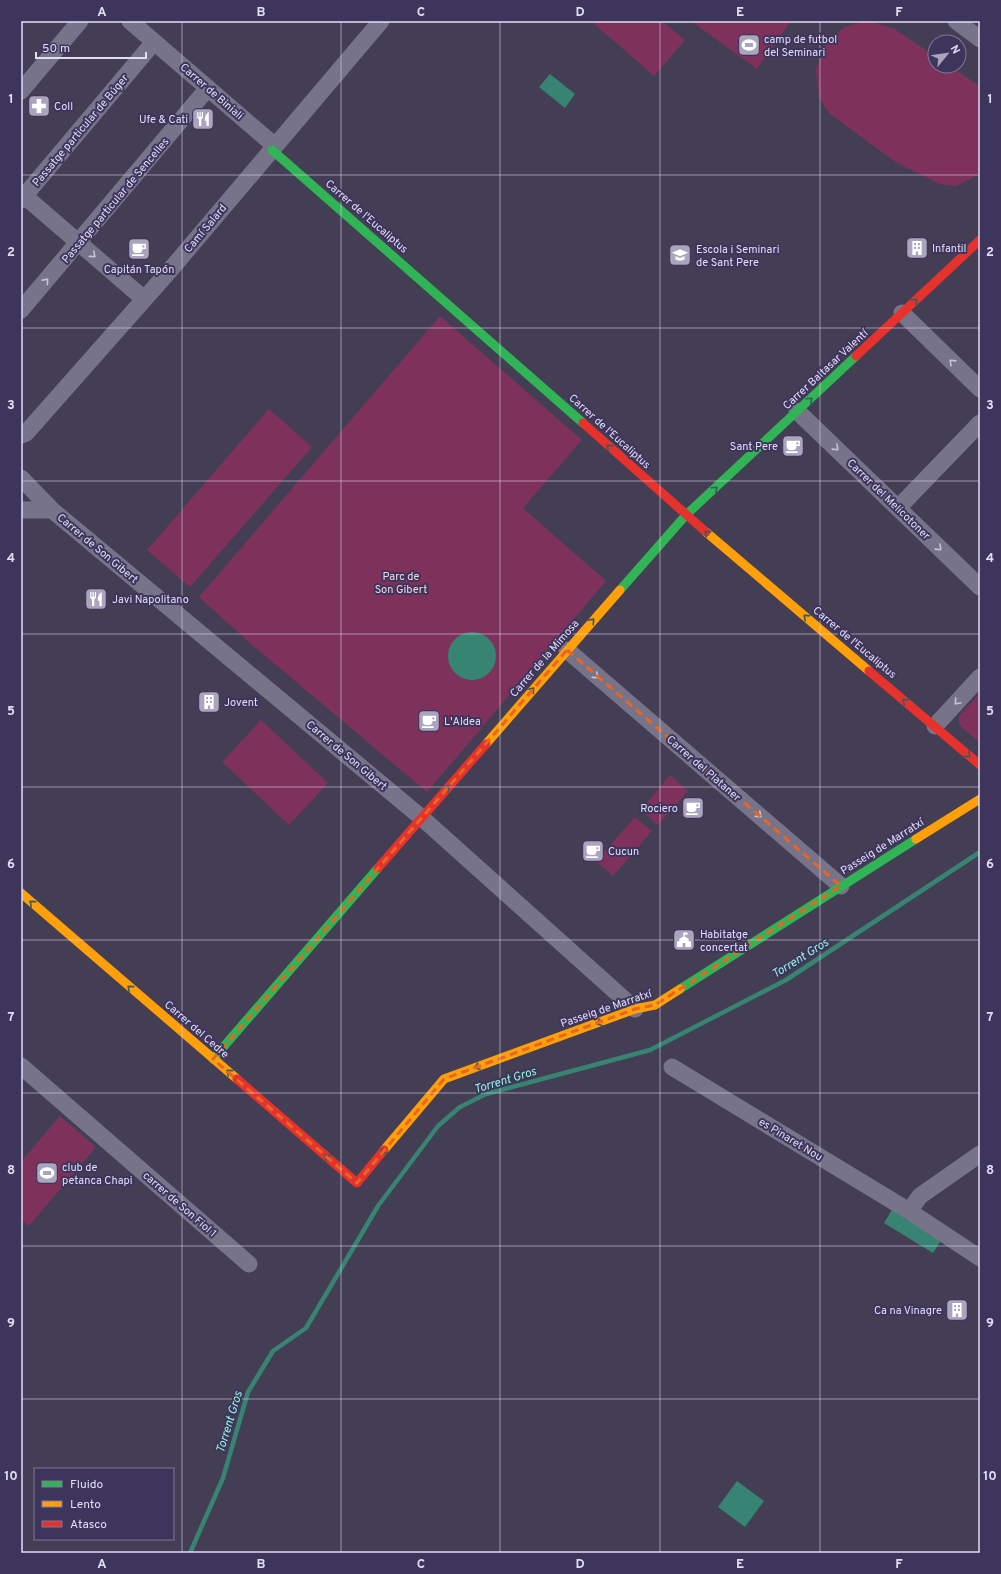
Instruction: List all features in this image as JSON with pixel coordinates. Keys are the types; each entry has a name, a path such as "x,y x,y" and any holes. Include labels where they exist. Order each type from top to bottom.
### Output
{"street":[{"path":"21,92 80,21"},
{"name":"Carrer de Biniali","path":"130,21 208,88 273,148"},
{"name":"Camí Salard","path":"23,438 144,299 381,21"},
{"path":"956,21 980,39"},
{"name":"Passatge particular de Búger","path":"22,196 154,42"},
{"name":"Passatge particular de Sencelles","path":"21,310 208,88"},
{"name":"Carrer de l'Eucaliptus","path":"273,148 686,515 980,765"},
{"path":"22,196 144,299"},
{"name":"Carrer Baltasar Valentí","path":"686,515 980,240"},
{"path":"902,313 980,389"},
{"name":"Carrer del Melicotoner","path":"798,411 980,587"},
{"path":"898,508 980,423"},
{"name":"Carrer de Son Gibert","path":"21,478 52,510 422,818 635,1009"},
{"name":"Carrer de Son Gibert","path":"21,510 52,510"},
{"name":"Carrer de la Mimosa","path":"213,1059 567,650 686,515"},
{"name":"Carrer del Plataner","path":"567,650 841,886"},
{"path":"935,726 980,678"},
{"name":"Passeig de Marratxí","path":"357,1183 444,1079 635,1009 655,1006 841,886 980,799"},
{"name":"Carrer del Cedre","path":"21,893 357,1183"},
{"name":"carrer de Son Fiol 1","path":"21,1066 248,1264"},
{"name":"es Pinaret Nou","path":"672,1067 909,1210 980,1258"},
{"path":"909,1210 920,1196 980,1154"}],"highlighted area":[{"path":"567,650 841,886 655,1005 635,1009 444,1079 357,1183 213,1059"}],"green space":[{"path":"591,21 662,21 685,40 654,76"},
{"name":"camp de futbol del Seminari","path":"691,21 791,21 757,69"},
{"path":"867,21 893,28 927,51 927,74 962,74 980,86 980,174 956,186 940,184 897,163 830,114 819,98 816,70 825,44 844,27"},
{"name":"Parc de Son Gibert","path":"440,316 582,440 523,508 606,581 427,792 251,644 199,597"},
{"path":"269,409 312,447 190,587 147,550"},
{"path":"980,693 980,743 959,725 959,716"},
{"path":"261,720 328,783 289,825 222,762"},
{"path":"670,775 688,791 658,825 641,810"},
{"path":"635,817 652,831 613,876 596,861"},
{"name":"club de petanca Chapi","path":"60,1116 96,1147 29,1226 21,1219 21,1162"}],"shaded area":[{"path":"550,74 575,94 565,108 539,87"},
{"path":"467,632 477,632 489,639 496,651 496,661 489,673 477,680 467,680 459,676 452,669 448,661 448,651 452,643 459,636"},
{"path":"893,1208 942,1239 933,1253 884,1223"},
{"path":"737,1481 764,1501 745,1527 718,1507"}],"waterway":[{"name":"Torrent Gros","path":"190,1553 223,1478 248,1392 273,1351 306,1328 378,1206 438,1126 460,1107 486,1094 650,1050 786,980 980,852"}],"traffic: fast":[{"path":"272,150 583,423"},
{"path":"620,590 686,515 856,356"},
{"path":"680,989 916,839"},
{"path":"213,1059 378,868"}],"traffic: slow":[{"path":"706,532 869,671"},
{"path":"486,744 620,590"},
{"path":"916,839 980,799"},
{"path":"21,893 237,1079"},
{"path":"384,1150 444,1079 635,1009 655,1005 680,989"}],"traffic: jam":[{"path":"856,356 980,240"},
{"path":"583,423 706,532"},
{"path":"869,671 980,765"},
{"path":"378,868 486,744"},
{"path":"237,1079 357,1183 384,1150"}],"place":[{"name":"camp de futbol del Seminari","path":"749,45"},
{"name":"Coll","path":"39,106"},
{"name":"Ufe & Cati","path":"203,119"},
{"name":"Infantil","path":"917,248"},
{"name":"Capitán Tapón","path":"139,249"},
{"name":"Escola i Seminari de Sant Pere","path":"680,255"},
{"name":"Sant Pere","path":"793,446"},
{"name":"Javi Napolitano","path":"96,599"},
{"name":"Jovent","path":"209,702"},
{"name":"L'Aldea","path":"429,721"},
{"name":"Rociero","path":"693,808"},
{"name":"Cucun","path":"593,851"},
{"name":"Habitatge concertat","path":"684,940"},
{"name":"club de petanca Chapi","path":"47,1173"},
{"name":"Ca na Vinagre","path":"957,1310"}]}
